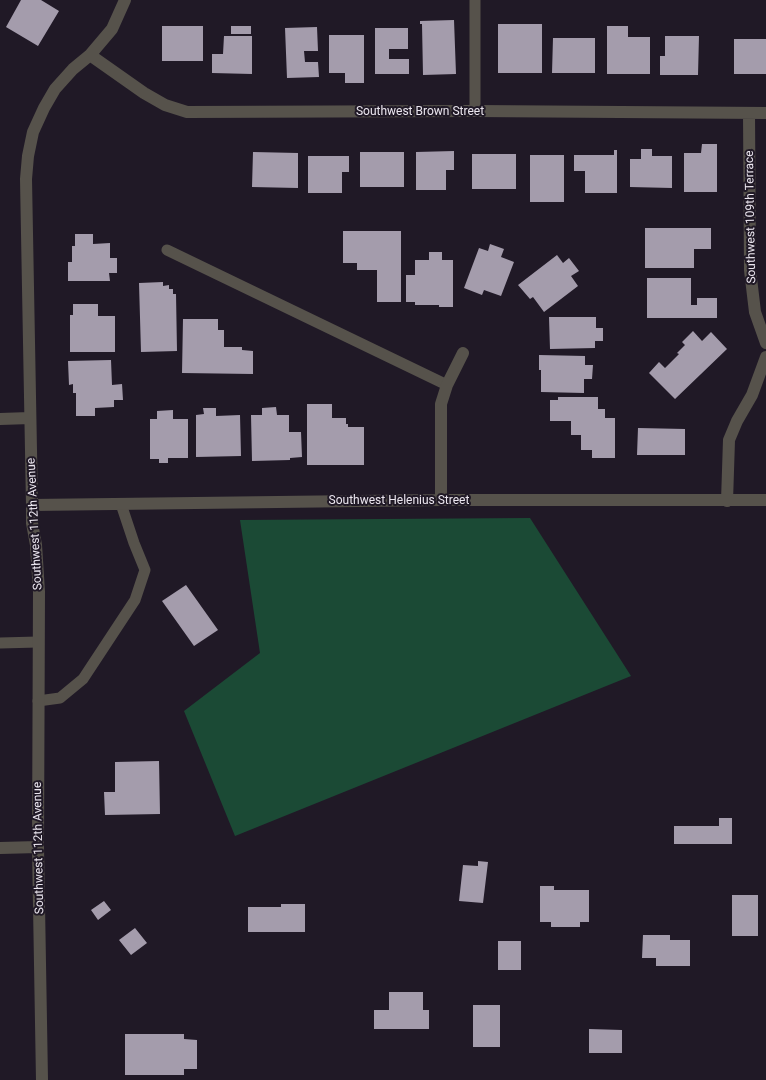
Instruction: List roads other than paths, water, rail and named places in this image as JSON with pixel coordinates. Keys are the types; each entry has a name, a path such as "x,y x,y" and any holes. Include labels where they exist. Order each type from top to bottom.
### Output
{"street":[{"name":"Southwest 112th Avenue","path":"42,1080 38,847 39,592 36,545 32,523 26,179 28,156 33,132 55,89 73,69 90,55 112,29 126,0"},
{"name":"Southwest Brown Street","path":"90,55 144,93 165,105 187,112 475,111 766,113"},
{"name":"Southwest 109th Terrace","path":"749,113 750,270 755,312 766,343"},
{"path":"441,500 441,404 446,385 463,353"},
{"path":"727,501 729,440 737,421 752,395 766,357"},
{"path":"0,419 30,418"},
{"name":"Southwest Helenius Street","path":"32,505 441,500 766,500"},
{"path":"0,848 38,847"}],"lane":[{"path":"475,0 475,111"},
{"path":"167,250 446,385"},
{"path":"38,701 60,698 83,680 135,600 145,570 121,504"},
{"path":"0,643 38,642"}]}
